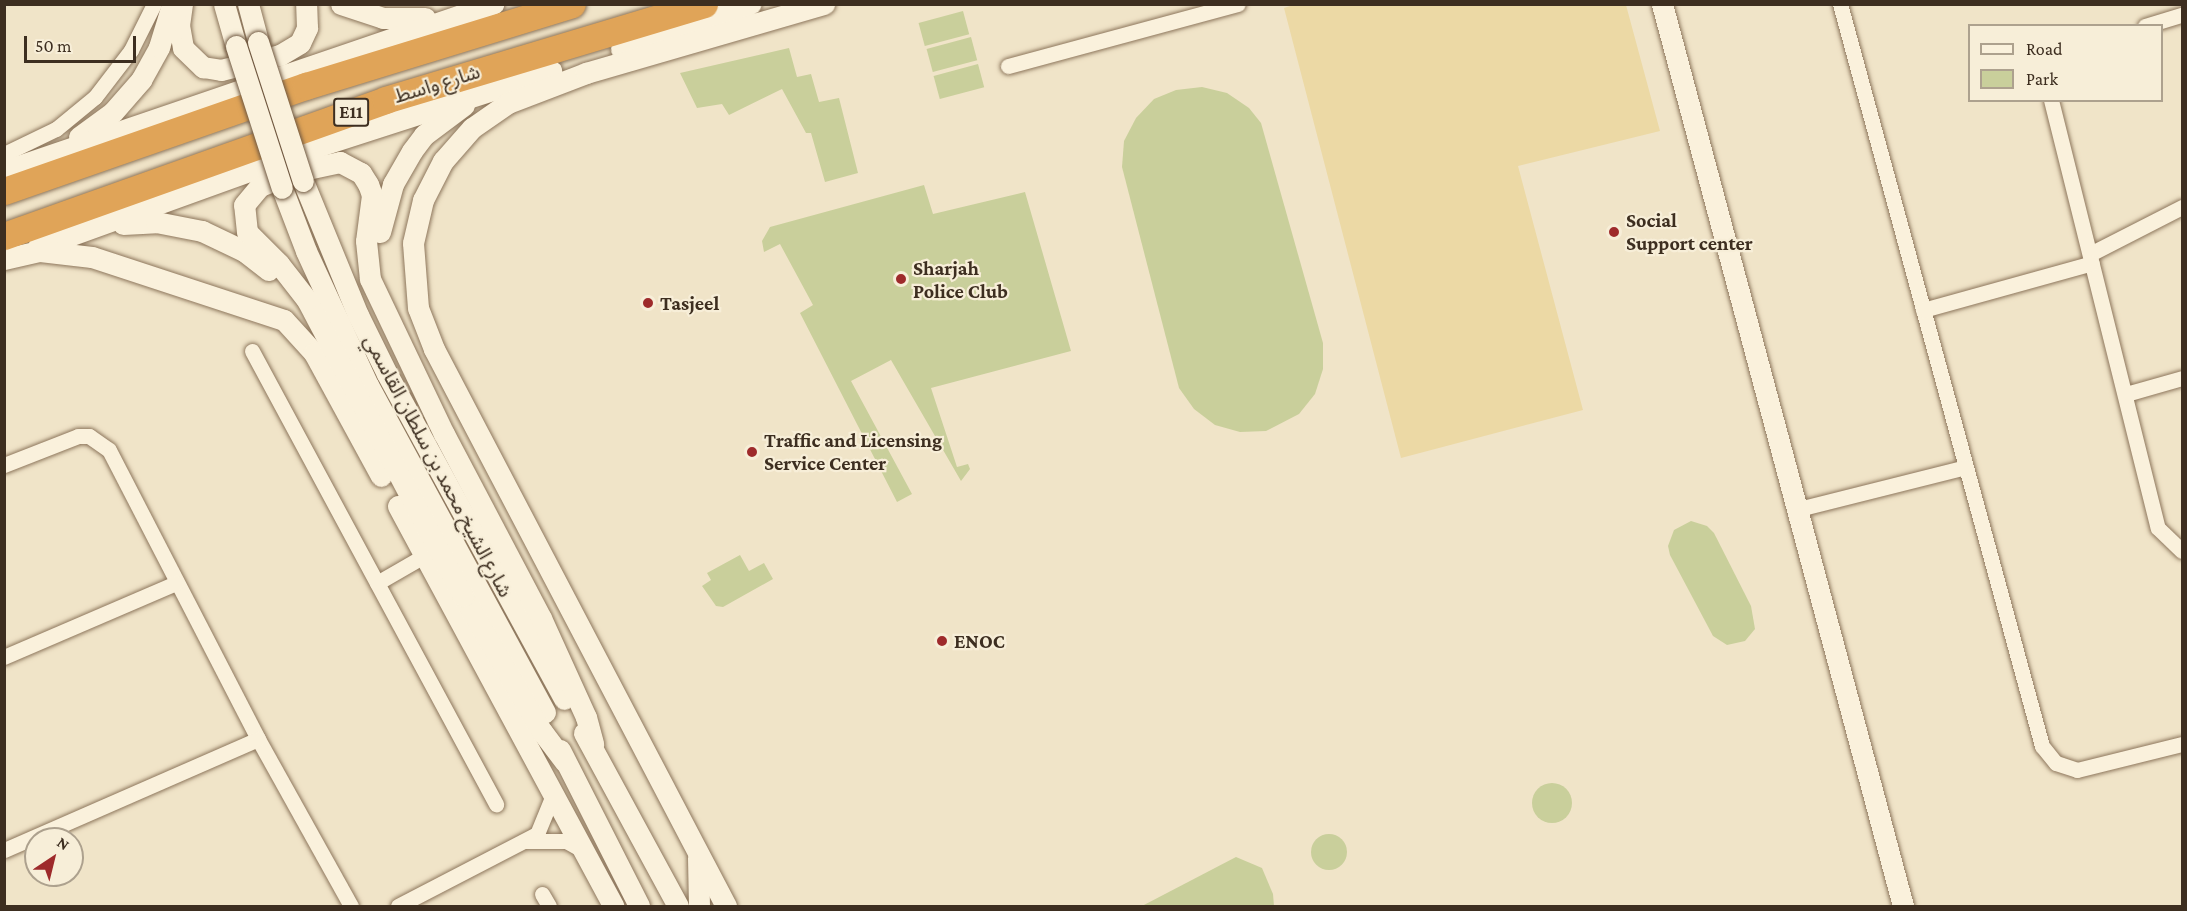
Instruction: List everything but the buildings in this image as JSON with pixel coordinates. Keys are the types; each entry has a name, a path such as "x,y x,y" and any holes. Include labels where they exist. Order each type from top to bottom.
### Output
{"highway":[{"name":"شارع واسط","path":"4,191 306,86 572,4"},
{"name":"شارع واسط","path":"9,250 386,100 704,4"}],"street":[{"path":"4,154 56,129 95,97 131,50 154,4"},
{"path":"56,153 113,112 141,80 159,47 173,4"},
{"path":"183,4 179,25 183,48 203,67 220,70 280,55 300,42 307,28 306,4"},
{"name":"شارع الشيخ محمد بن سلطان القاسمي","path":"224,4 282,188 306,251 368,385 533,687 565,762 639,906"},
{"name":"شارع الشيخ محمد بن سلطان القاسمي","path":"248,4 303,181 358,315 387,374 572,714 593,744 678,906"},
{"path":"341,4 397,20 485,7"},
{"path":"726,906 424,329 414,287 413,243 432,180 456,144 489,114 527,93 593,65 750,4"},
{"path":"9,250 84,230 485,91 824,4"},
{"path":"1008,66 1238,4"},
{"path":"1662,4 1903,906"},
{"path":"1840,4 2042,746 2048,755 2066,768 2077,770 2182,744"},
{"path":"4,171 485,7"},
{"path":"2152,24 2182,15"},
{"path":"379,298 381,225 393,184 424,135 485,91"},
{"path":"2052,102 2158,528 2182,551"},
{"path":"565,762 542,732 423,523 297,285 247,232 244,205 260,186 325,164 350,165 361,173 372,195 367,257 379,298 414,373 541,618 586,717 593,744"},
{"path":"1923,310 2091,258 2182,207"},
{"path":"84,230 156,222 202,231 244,251 280,280 322,334"},
{"path":"9,250 57,251 92,257 284,320 314,353 613,906"},
{"path":"252,351 496,804"},
{"path":"414,373 454,388"},
{"path":"2126,394 2182,378"},
{"path":"4,465 78,436 100,442 115,461 258,739 351,906"},
{"path":"1796,510 1966,467"},
{"path":"423,523 424,556"},
{"path":"377,583 424,556"},
{"path":"4,657 176,583"},
{"path":"4,850 258,739"},
{"path":"398,906 526,841 543,824 553,795"},
{"path":"526,841 566,841 584,851"},
{"path":"698,854 699,906"}],"green space":[{"path":"963,11 969,34 925,46 919,23"},
{"path":"971,37 977,60 933,72 927,49"},
{"path":"789,48 797,77 811,74 819,102 839,98 858,173 825,182 811,133 806,133 782,89 729,115 722,104 697,108 680,73"},
{"path":"978,64 984,87 940,99 934,76"},
{"path":"1202,87 1227,93 1249,108 1261,123 1323,343 1323,369 1315,394 1299,414 1266,431 1240,432 1215,425 1194,409 1179,388 1122,167 1124,141 1136,118 1154,99 1176,90"},
{"path":"924,185 933,214 1025,192 1071,351 931,388 957,467 968,464 970,469 961,481 891,360 851,381 912,494 897,502 800,313 813,305 780,244 764,252 762,241 770,227"},
{"path":"1691,521 1707,526 1714,533 1751,606 1755,629 1745,641 1727,645 1713,636 1670,555 1668,546 1674,530"},
{"path":"740,555 749,571 764,563 773,579 723,607 716,606 702,586 711,580 707,573"},
{"path":"1552,783 1560,784 1566,789 1571,795 1571,811 1566,817 1560,822 1552,823 1544,822 1538,817 1533,811 1532,803 1533,795 1538,789 1544,784"},
{"path":"1329,834 1341,840 1347,852 1341,864 1329,870 1317,864 1311,852 1317,840"},
{"path":"1236,857 1262,868 1273,894 1274,906 1142,906"}],"sand":[{"path":"1296,4 1626,5 1660,131 1518,166 1583,410 1401,458 1284,8"}],"place":[{"name":"Social Support center","path":"1614,232"},
{"name":"Sharjah Police Club","path":"901,279"},
{"name":"Tasjeel","path":"648,303"},
{"name":"Traffic and Licensing Service Center","path":"752,452"},
{"name":"ENOC","path":"942,641"}]}
